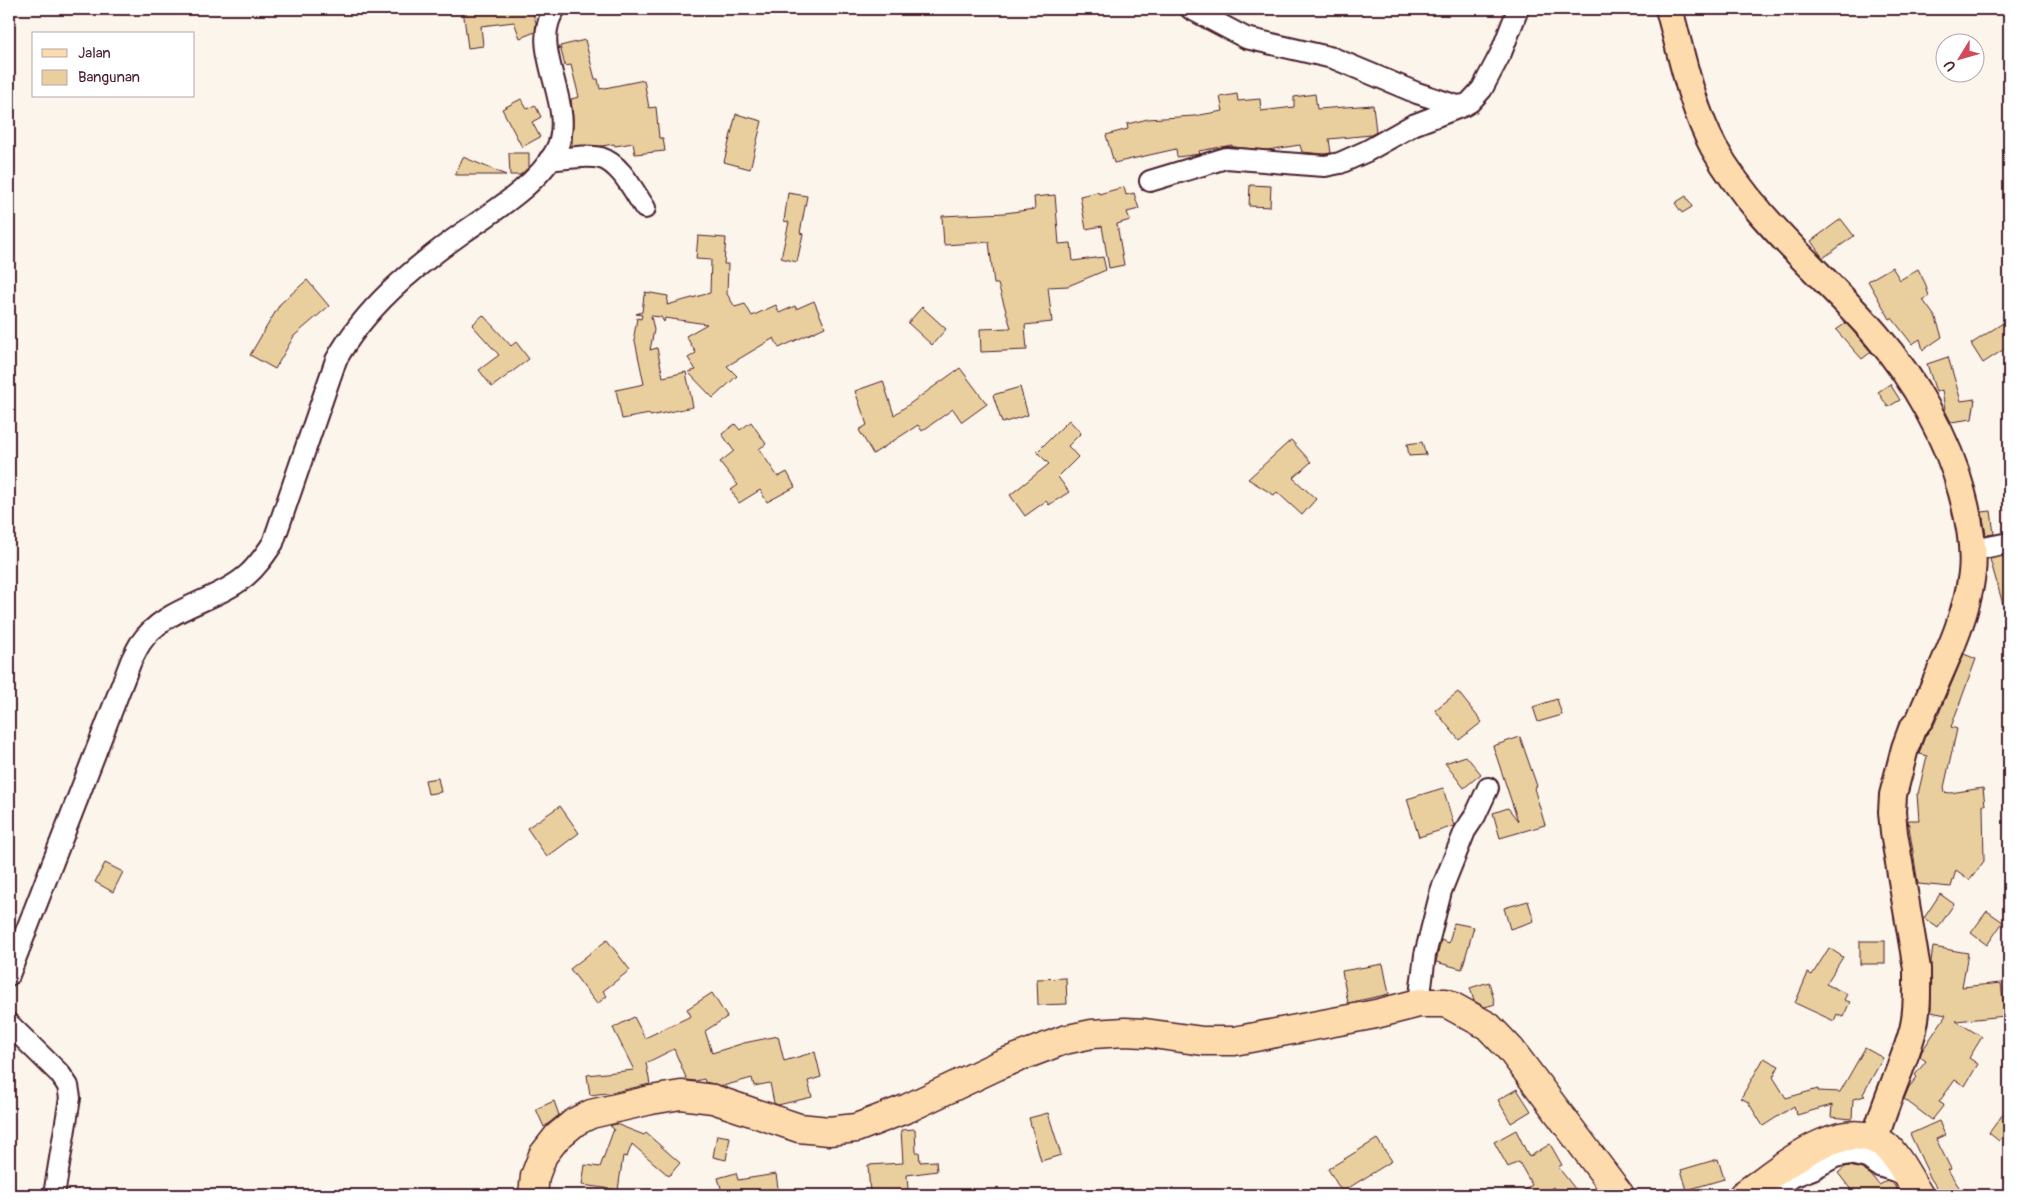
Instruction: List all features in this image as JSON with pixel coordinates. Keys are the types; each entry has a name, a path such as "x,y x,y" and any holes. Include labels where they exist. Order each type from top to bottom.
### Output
{"highway":[{"path":"533,1195 535,1176 543,1155 563,1132 575,1122 590,1114 651,1100 681,1096 712,1099 798,1128 829,1131 856,1128 908,1108 1001,1064 1073,1038 1092,1034 1125,1032 1203,1041 1234,1041 1376,1014 1419,1003 1446,1003 1488,1026 1511,1050 1620,1195"},
{"path":"1743,1195 1818,1144 1835,1138 1864,1135 1886,1146 1913,1185"}],"main road":[{"path":"1669,9 1697,112 1714,149 1751,203 1878,337 1924,403 1947,448 1966,510 1973,550 1972,572 1965,608 1920,719 1912,729 1893,795 1894,833 1917,968 1917,988 1913,1029 1881,1116 1875,1139"}],"street":[{"path":"9,975 131,661 140,643 166,618 226,590 246,576 260,561 273,543 336,360 347,341 398,282 495,211 532,180 550,160 558,144 561,120 546,40 547,23 555,9"},
{"path":"1191,9 1246,38 1333,58 1417,93 1457,106 1465,105"},
{"path":"1150,181 1226,158 1325,166 1340,163 1367,151 1413,125 1465,105 1482,89 1496,65 1518,9"},
{"path":"550,160 588,157 600,158 608,162 624,178 645,208"},
{"path":"1973,550 2009,543"},
{"path":"1419,1003 1425,956 1441,891 1465,831 1475,816 1488,788"},
{"path":"9,1024 49,1063 68,1086 70,1098 54,1195"},
{"path":"1769,1195 1792,1177 1841,1156 1858,1156 1913,1185"}],"building":[{"path":"463,9 531,9 536,22 535,32 520,38 514,22 481,26 483,46 468,48"},
{"path":"585,40 595,79 598,79 600,89 644,80 649,108 656,107 659,138 663,138 665,151 635,154 633,143 615,146 614,144 572,146 573,117 571,99 579,97 571,65 565,66 560,46"},
{"path":"1237,94 1238,101 1260,99 1261,111 1294,107 1294,97 1315,94 1317,109 1373,105 1376,132 1371,135 1329,139 1331,153 1324,154 1302,152 1300,145 1267,150 1232,147 1232,145 1199,151 1200,154 1177,157 1176,149 1114,163 1106,135 1128,129 1127,124 1148,119 1194,116 1223,111 1220,97"},
{"path":"521,99 527,109 535,105 541,117 532,122 540,137 522,147 502,109"},
{"path":"736,114 762,121 750,169 724,162"},
{"path":"509,153 529,153 529,167 520,175 510,175"},
{"path":"463,157 506,175 455,175"},
{"path":"1250,185 1271,186 1270,207 1249,206"},
{"path":"1124,187 1126,195 1134,193 1139,209 1127,212 1130,220 1117,224 1124,265 1109,268 1102,226 1086,229 1080,196 1098,192 1099,194"},
{"path":"788,193 807,196 800,233 803,234 797,262 781,258 789,222 784,221"},
{"path":"1055,195 1059,244 1071,243 1073,261 1103,257 1106,270 1068,286 1048,287 1052,322 1025,325 1027,350 981,352 980,329 1011,328 998,284 994,284 989,242 944,245 942,216 1005,213 1035,209 1034,197"},
{"path":"1686,196 1692,207 1682,213 1675,203"},
{"path":"1841,219 1854,236 1823,258 1811,241"},
{"path":"698,236 726,238 724,264 728,264 727,294 735,307 745,304 752,316 776,305 779,313 795,306 796,309 814,301 825,327 779,348 774,338 727,366 737,376 713,398 688,372 696,370 688,358 696,353 686,336 707,324 665,318 664,322 661,317 651,316 654,330 650,350 657,348 663,377 686,372 693,407 650,416 650,414 622,419 616,390 644,384 634,336 637,318 641,319 642,315 636,314 642,312 645,292 668,296 667,305 710,293 711,260 696,259"},
{"path":"1892,267 1900,280 1918,269 1925,283 1929,296 1923,300 1936,318 1942,337 1923,350 1920,339 1912,344 1892,318 1890,319 1868,281"},
{"path":"307,280 329,306 294,336 275,369 250,355 280,304"},
{"path":"922,307 946,329 932,345 908,323"},
{"path":"483,315 511,346 516,342 529,359 492,387 479,370 499,355 472,325"},
{"path":"2009,319 2009,346 1983,363 1971,344"},
{"path":"1846,323 1871,352 1862,359 1836,330"},
{"path":"1948,357 1961,401 1975,399 1972,419 1951,422 1945,410 1942,390 1936,392 1927,364"},
{"path":"960,368 987,404 962,422 953,409 922,431 918,425 873,454 859,430 867,425 855,391 883,381 894,415"},
{"path":"1890,384 1900,400 1888,407 1878,392"},
{"path":"1020,387 1028,415 1002,423 993,395"},
{"path":"1069,420 1081,433 1068,446 1078,457 1058,477 1069,492 1049,505 1046,501 1025,516 1010,495 1049,464 1037,452"},
{"path":"751,422 766,444 759,449 778,477 787,472 795,487 767,502 760,490 739,503 731,490 738,485 720,462 734,451 722,434 735,424 740,430"},
{"path":"1291,440 1311,462 1293,478 1316,499 1302,515 1277,492 1274,495 1248,479"},
{"path":"1422,442 1426,455 1409,456 1407,444"},
{"path":"1991,511 1994,534 1986,535 1982,512"},
{"path":"2009,555 2009,615 2006,615 1990,559"},
{"path":"1964,654 1976,659 1951,727 1957,729 1943,792 1950,793 1983,788 1985,805 1983,805 1984,861 1970,880 1956,870 1951,887 1918,884 1908,820 1919,820 1917,794 1927,756 1919,754 1925,736 1934,725"},
{"path":"1458,692 1482,722 1459,740 1435,710"},
{"path":"1557,699 1562,715 1538,722 1533,707"},
{"path":"1520,737 1537,786 1534,788 1545,825 1500,838 1493,813 1508,808 1518,821 1493,746"},
{"path":"1466,756 1481,774 1464,788 1445,763"},
{"path":"438,778 441,792 428,794 425,780"},
{"path":"1443,788 1454,826 1419,837 1407,799"},
{"path":"560,806 579,833 547,857 527,828"},
{"path":"105,863 123,872 113,892 95,882"},
{"path":"1940,894 1954,904 1938,928 1924,918"},
{"path":"1528,901 1534,921 1510,929 1504,908"},
{"path":"1987,911 2003,922 1987,945 1971,933"},
{"path":"1454,923 1474,927 1462,969 1436,962 1441,940 1449,943"},
{"path":"607,940 630,970 603,991 607,996 597,1004 570,969"},
{"path":"1860,941 1885,941 1885,964 1860,964"},
{"path":"1933,947 1968,953 1962,987 2001,983 2005,1016 1956,1021 1982,1037 1969,1058 1978,1064 1965,1086 1955,1080 1939,1102 1944,1105 1932,1120 1904,1099 1909,1087 1917,1077 1915,1075 1926,1061 1920,1057 1922,1051 1946,1015 1931,1012 1931,961"},
{"path":"1829,948 1843,957 1826,984 1847,994 1844,1000 1850,1002 1843,1017 1837,1014 1834,1021 1795,1003 1808,973 1812,975"},
{"path":"1383,964 1389,994 1348,1003 1342,971"},
{"path":"1066,978 1067,1004 1038,1005 1037,979"},
{"path":"1489,982 1495,1004 1485,1007 1474,1001 1470,988"},
{"path":"712,993 727,1017 705,1031 712,1053 744,1043 778,1036 784,1061 815,1052 821,1077 808,1081 812,1097 778,1105 774,1103 770,1083 754,1086 752,1078 723,1086 705,1082 704,1079 696,1081 687,1080 674,1049 646,1063 650,1084 615,1092 590,1095 587,1075 634,1070 613,1028 634,1017 645,1038 691,1016 687,1009"},
{"path":"1865,1048 1883,1058 1863,1094 1865,1096 1853,1099 1852,1119 1831,1117 1832,1105 1797,1115 1794,1106 1763,1126 1748,1102 1741,1098 1764,1058 1779,1066 1773,1077 1786,1098 1818,1089 1818,1091 1840,1092"},
{"path":"1517,1089 1531,1111 1511,1123 1498,1100"},
{"path":"554,1101 559,1115 544,1127 536,1109"},
{"path":"2009,1106 2009,1128 1999,1141 1989,1133"},
{"path":"1048,1113 1061,1155 1041,1161 1029,1118"},
{"path":"1939,1121 1945,1135 1936,1139 1951,1169 1948,1170 1964,1195 1942,1195 1931,1179 1910,1134"},
{"path":"616,1124 644,1135 646,1133 680,1163 669,1176 632,1144 627,1157 623,1156 618,1190 582,1185 585,1165 600,1167 614,1129 610,1126"},
{"path":"915,1129 916,1152 919,1152 920,1162 936,1161 937,1171 907,1175 908,1190 870,1193 868,1165 903,1163 901,1130"},
{"path":"1516,1130 1529,1157 1550,1144 1562,1165 1558,1167 1580,1195 1559,1195 1553,1187 1541,1195 1517,1195 1532,1185 1519,1162 1508,1167 1494,1142"},
{"path":"717,1135 730,1137 726,1160 713,1157"},
{"path":"1377,1139 1392,1161 1342,1192 1328,1169"},
{"path":"1718,1159 1724,1179 1687,1190 1681,1170"},
{"path":"1850,1166 1862,1169 1871,1175 1879,1185 1887,1181 1893,1183 1900,1195 1855,1195 1838,1173 1845,1167"},
{"path":"736,1173 738,1180 776,1174 779,1195 723,1195 718,1178"}]}
